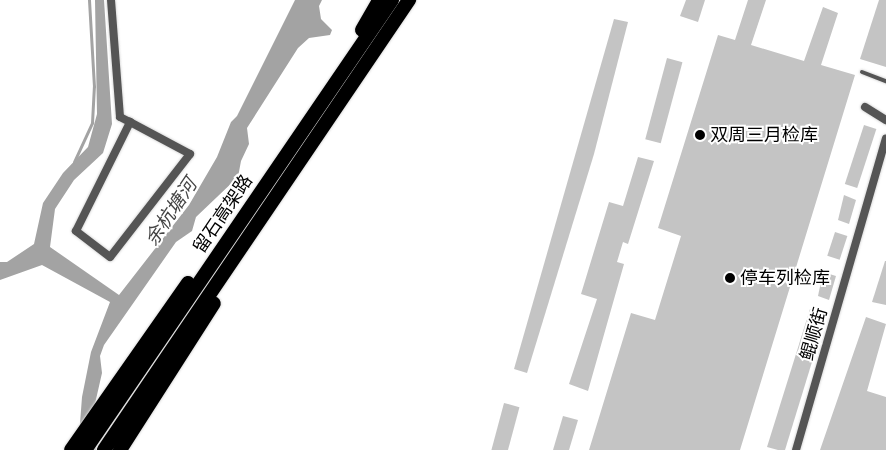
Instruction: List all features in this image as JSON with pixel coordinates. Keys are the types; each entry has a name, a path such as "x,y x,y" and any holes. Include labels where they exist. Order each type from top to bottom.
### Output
{"highway":[{"path":"328,92 379,0"},
{"name":"留石高架路","path":"85,450 392,0"},
{"name":"留石高架路","path":"104,450 260,222 408,0"},
{"path":"71,450 174,302 249,209"},
{"path":"120,450 203,322 260,222"}],"street":[{"path":"111,0 120,117 130,122 190,154 110,257 76,231 130,122"},
{"path":"865,106 886,120"},
{"name":"鲲顺街","path":"796,450 885,143"}],"lane":[{"path":"862,72 886,81"}],"shaded area":[{"path":"95,0 104,0 112,124 103,153 74,180 55,209 50,247 119,295 189,205 217,157 231,122 237,116 295,0 322,0 319,6 321,19 332,30 330,35 309,38 298,48 247,128 249,144 241,161 238,177 196,217 192,231 176,242 104,345 100,356 102,373 92,417 96,450 78,450 82,397 91,352 110,302 42,265 0,280 0,262 7,262 34,244 43,203 63,173 88,147 97,114"}],"building":[{"path":"686,0 705,0 698,22 680,16"},
{"name":"停车列检库","path":"748,0 766,0 751,45 804,61 823,7 838,13 821,65 855,75 740,450 589,450 631,313 655,320 681,236 658,228 718,35 735,40"},
{"path":"879,0 886,0 886,67 860,59"},
{"path":"614,19 628,22 594,154 527,373 514,369"},
{"path":"667,58 682,62 661,143 645,139"},
{"path":"864,125 876,129 857,188 845,184"},
{"path":"638,157 654,161 628,244 623,242 617,262 624,264 588,391 569,384 597,299 581,294 609,202 623,206"},
{"path":"844,195 856,200 849,224 838,220"},
{"path":"835,232 847,236 840,260 827,256"},
{"path":"886,261 886,305 872,302"},
{"path":"823,272 836,276 829,300 818,296"},
{"path":"810,309 827,313 785,450 778,450 767,447"},
{"path":"866,317 886,324 867,391 886,397 886,450 820,450"},
{"path":"504,403 519,407 508,450 491,450"},
{"path":"563,416 578,420 569,450 553,450"}],"waterway":[{"path":"74,162 92,123 94,87 89,0"}],"place":[{"name":"双周三月检库","path":"700,135"},
{"name":"停车列检库","path":"730,278"}],"water label":[{"name":"余杭塘河","path":"171,212"}]}
